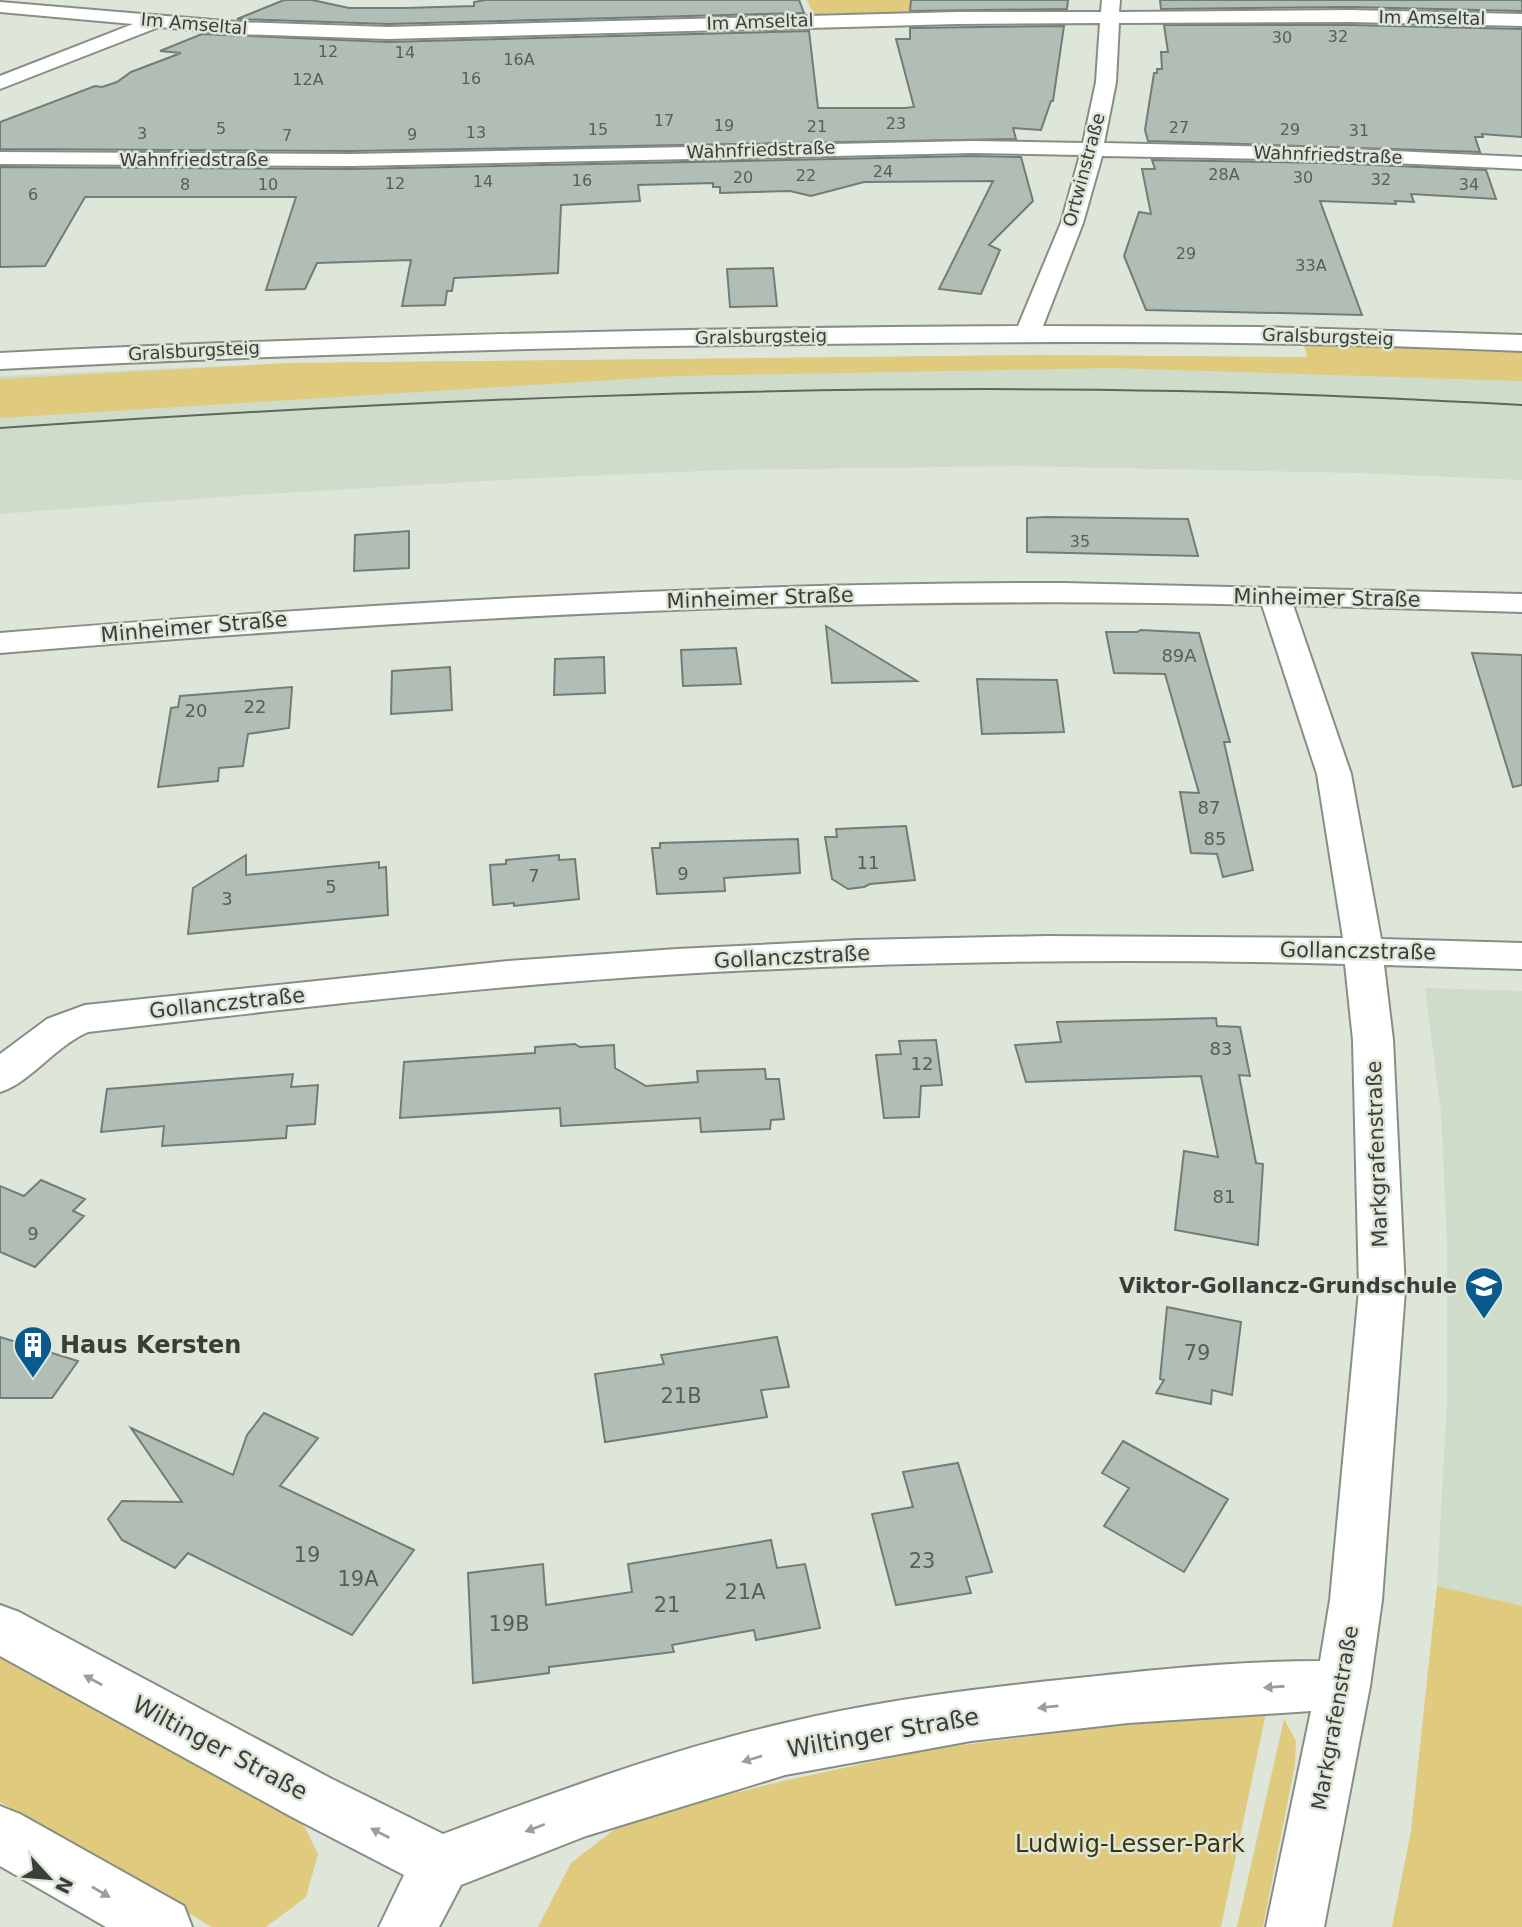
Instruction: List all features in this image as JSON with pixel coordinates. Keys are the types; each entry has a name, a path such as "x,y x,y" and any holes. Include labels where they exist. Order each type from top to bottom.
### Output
{"street":[{"path":"0,83 198,5"},
{"name":"Im Amseltal","path":"0,7 309,32 401,33 846,20 1112,8 1522,20"},
{"name":"Ortwinstraße","path":"1028,333 1072,223 1093,148 1106,82 1112,8"},
{"name":"Wahnfriedstraße","path":"0,158 338,160 871,147 1093,148 1522,163"},
{"name":"Gralsburgsteig","path":"0,361 349,344 1028,333 1177,333 1522,343"},
{"name":"Minheimer Straße","path":"0,643 279,619 531,605 908,593 1522,603"},
{"name":"Markgrafenstraße","path":"1275,597 1334,774 1363,949 1373,1040 1381,1290 1356,1600 1343,1686 1295,1927"},
{"name":"Gollanczstraße","path":"0,1077 40,1040 65,1024 110,1016 473,977 757,957 1047,950 1363,949 1522,956"},
{"name":"Wiltinger Straße","path":"0,1629 312,1798 441,1864 586,1808 785,1749 984,1714 1141,1697 1284,1686 1343,1686"},
{"path":"0,1834 163,1927"},
{"path":"408,1927 441,1864"}],"shaded area":[{"path":"1041,355 1522,362 1522,480 1359,473 1017,466 726,470 248,495 0,514 0,376 290,363"},
{"name":"Viktor-Gollancz-Grundschule","path":"1425,988 1522,991 1522,1606 1437,1586 1447,1401 1447,1239 1441,1112"}],"green space":[{"path":"807,0 955,0 959,11 813,14"},
{"path":"1303,341 1522,349 1522,381 1111,368 675,376 0,418 0,379 290,363 1041,355 1307,357"},
{"path":"1437,1586 1522,1606 1522,1927 1392,1927 1411,1831"},
{"path":"0,1656 301,1820 318,1854 306,1897 266,1927 212,1927 0,1802"},
{"name":"Ludwig-Lesser-Park","path":"1266,1713 1221,1927 538,1927 571,1863 628,1819 783,1781 932,1749 1135,1723"},
{"path":"1284,1719 1296,1741 1295,1765 1263,1927 1237,1927"}],"building":[{"path":"284,0 312,0 349,8 404,8 474,6 474,2 485,0 799,0 804,13 388,24 237,19"},
{"path":"911,0 1068,0 1067,9 910,11"},
{"path":"1160,0 1522,0 1522,11 1350,7 1161,9"},
{"path":"1164,25 1522,29 1522,137 1482,134 1483,137 1475,137 1480,152 1148,141 1145,130 1154,73 1157,73 1157,69 1162,69 1161,52 1168,52"},
{"path":"1064,26 1053,101 1041,130 1013,128 1016,139 352,151 0,149 0,122 95,86 102,87 117,82 131,72 181,53 160,51 202,34 388,42 809,31 818,108 905,108 914,107 896,39 910,39 910,28"},
{"path":"1021,157 1033,201 989,245 1000,250 981,294 939,289 993,181 864,182 811,196 790,191 720,193 720,187 713,187 713,183 638,185 640,201 561,205 558,273 454,278 452,291 447,291 445,305 402,306 411,260 317,263 305,289 266,290 296,197 85,197 45,266 0,267 0,167 352,169"},
{"path":"1152,160 1329,163 1486,170 1496,199 1411,194 1414,202 1395,201 1396,204 1320,201 1362,315 1146,310 1124,256 1139,212 1151,214 1142,169 1155,169"},
{"path":"773,268 777,306 730,307 727,269"},
{"path":"1027,518 1188,519 1198,556 1027,552"},
{"path":"409,531 409,568 354,571 355,535"},
{"path":"826,626 917,681 832,683"},
{"path":"1141,630 1199,633 1230,742 1224,742 1253,870 1223,877 1217,854 1191,853 1180,792 1199,793 1165,674 1114,673 1106,632"},
{"path":"736,648 741,684 683,686 681,650"},
{"path":"1472,653 1522,655 1522,785 1513,787"},
{"path":"604,657 605,693 554,695 555,659"},
{"path":"450,667 452,710 391,714 392,671"},
{"path":"977,679 1057,680 1064,732 982,734"},
{"path":"292,687 289,728 248,734 243,766 219,768 218,781 158,787 171,708 178,707 180,696"},
{"path":"906,826 915,880 848,889 832,879 825,837 837,837 836,829"},
{"path":"798,839 800,873 724,878 725,891 657,894 652,848 660,848 660,843"},
{"path":"246,855 246,875 379,862 379,868 386,867 388,915 188,934 193,888"},
{"path":"559,855 559,860 575,859 579,899 514,906 514,903 493,905 490,865 506,864 506,860"},
{"path":"1216,1018 1217,1026 1240,1027 1250,1076 1239,1075 1256,1163 1263,1164 1258,1245 1175,1230 1184,1151 1218,1157 1201,1076 1026,1082 1015,1045 1061,1042 1057,1022"},
{"path":"936,1040 942,1085 921,1086 919,1117 884,1118 876,1055 901,1054 899,1041"},
{"path":"575,1044 580,1047 614,1045 615,1068 646,1086 698,1082 697,1071 765,1069 766,1079 779,1079 784,1119 771,1120 770,1129 701,1132 700,1118 561,1126 560,1108 400,1118 404,1062 535,1053 535,1047"},
{"path":"293,1074 291,1087 318,1085 315,1124 287,1126 286,1138 162,1146 164,1126 101,1132 107,1089"},
{"path":"41,1180 85,1199 73,1211 84,1216 35,1267 0,1252 0,1186 24,1196"},
{"path":"1167,1307 1241,1322 1232,1395 1212,1390 1211,1404 1156,1393 1164,1380 1160,1379"},
{"name":"Haus Kersten","path":"0,1337 78,1361 52,1398 0,1398"},
{"path":"777,1337 789,1387 761,1390 767,1417 605,1442 595,1374 664,1364 661,1355"},
{"path":"264,1413 318,1438 280,1486 414,1550 352,1635 188,1553 175,1568 122,1540 108,1519 122,1501 182,1502 131,1428 233,1475 247,1435"},
{"path":"1123,1441 1228,1499 1184,1572 1104,1526 1129,1488 1102,1473"},
{"path":"958,1463 992,1572 966,1577 971,1593 896,1605 872,1514 913,1507 903,1472"},
{"path":"771,1540 777,1568 805,1564 820,1628 756,1640 754,1630 672,1645 674,1652 549,1667 549,1673 473,1683 468,1573 543,1564 546,1605 632,1592 628,1564"}],"tram line":[{"path":"0,428 441,402 736,392 1031,389 1221,392 1522,405"}],"place":[{"name":"Viktor-Gollancz-Grundschule","path":"1484,1320"},
{"name":"Haus Kersten","path":"33,1379"}]}
